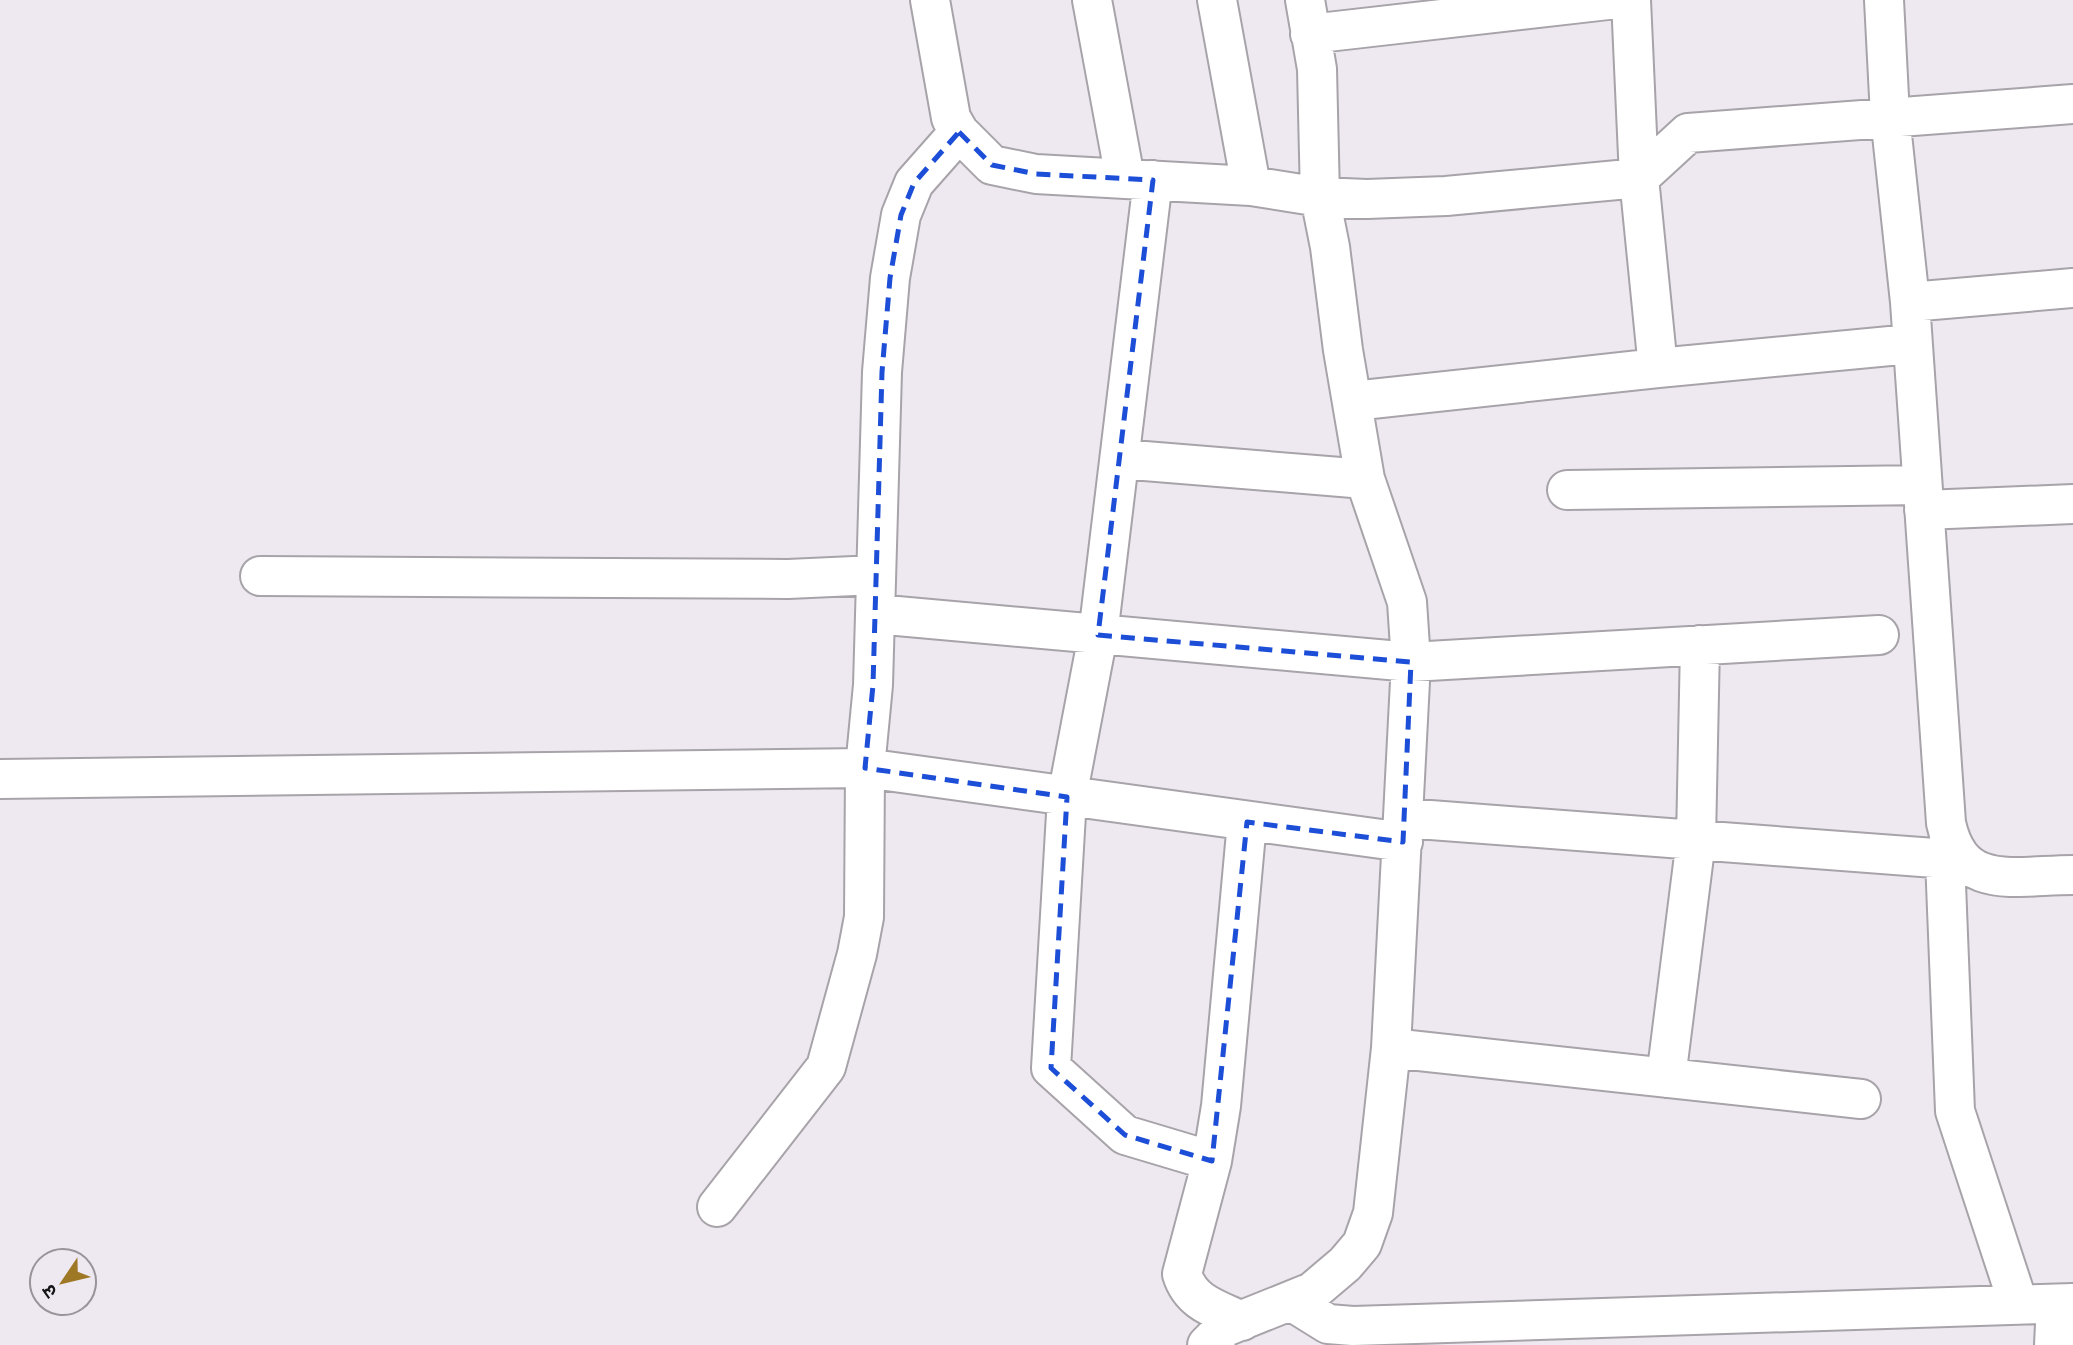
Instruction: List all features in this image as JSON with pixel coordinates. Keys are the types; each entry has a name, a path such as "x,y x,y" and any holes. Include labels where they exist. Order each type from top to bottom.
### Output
{"street":[{"path":"930,0 951,118 959,132 992,165 1036,174 1251,186 1320,197 1367,199 1446,196 1639,178 1688,133 2073,104"},
{"path":"1092,0 1139,179 1120,459 1098,635 1067,797 1051,1068 1125,1135 1212,1161"},
{"path":"1217,0 1251,186"},
{"path":"1247,822 1221,1105 1212,1161 1182,1275 1187,1290 1226,1335 1312,1292 1345,1264 1362,1244 1373,1213 1391,1048 1411,662 1408,602 1366,479 1320,197 1317,69 1307,17 1608,0"},
{"path":"1631,0 1639,178 1658,368"},
{"path":"1884,0 1890,116 1910,302 1946,822 1953,860 1955,1111 2018,1303"},
{"path":"717,1207 826,1067 858,954 864,918 865,768 873,685 882,372 890,278 901,215 914,183 959,132"},
{"path":"1910,302 2073,288"},
{"path":"1353,401 1911,344"},
{"path":"1120,459 1366,479"},
{"path":"1567,491 1923,497 2073,504"},
{"path":"260,576 788,579 876,575"},
{"path":"875,614 1411,662 1879,635"},
{"path":"1666,1078 1696,840 1700,645"},
{"path":"0,779 865,768 1247,822 1696,840 1953,860 1981,874 2073,875"},
{"path":"1391,1048 1861,1099"},
{"path":"1291,1301 1328,1324 1353,1326 1684,1330 2018,1303 2064,1304 2054,1345"}],"highlighted area":[{"path":"959,132 992,165 1036,174 1153,180 1098,635 1411,662 1403,842 1247,822 1212,1161 1125,1135 1051,1068 1067,797 865,768 873,685 882,372 890,278 901,215 914,183"}]}
